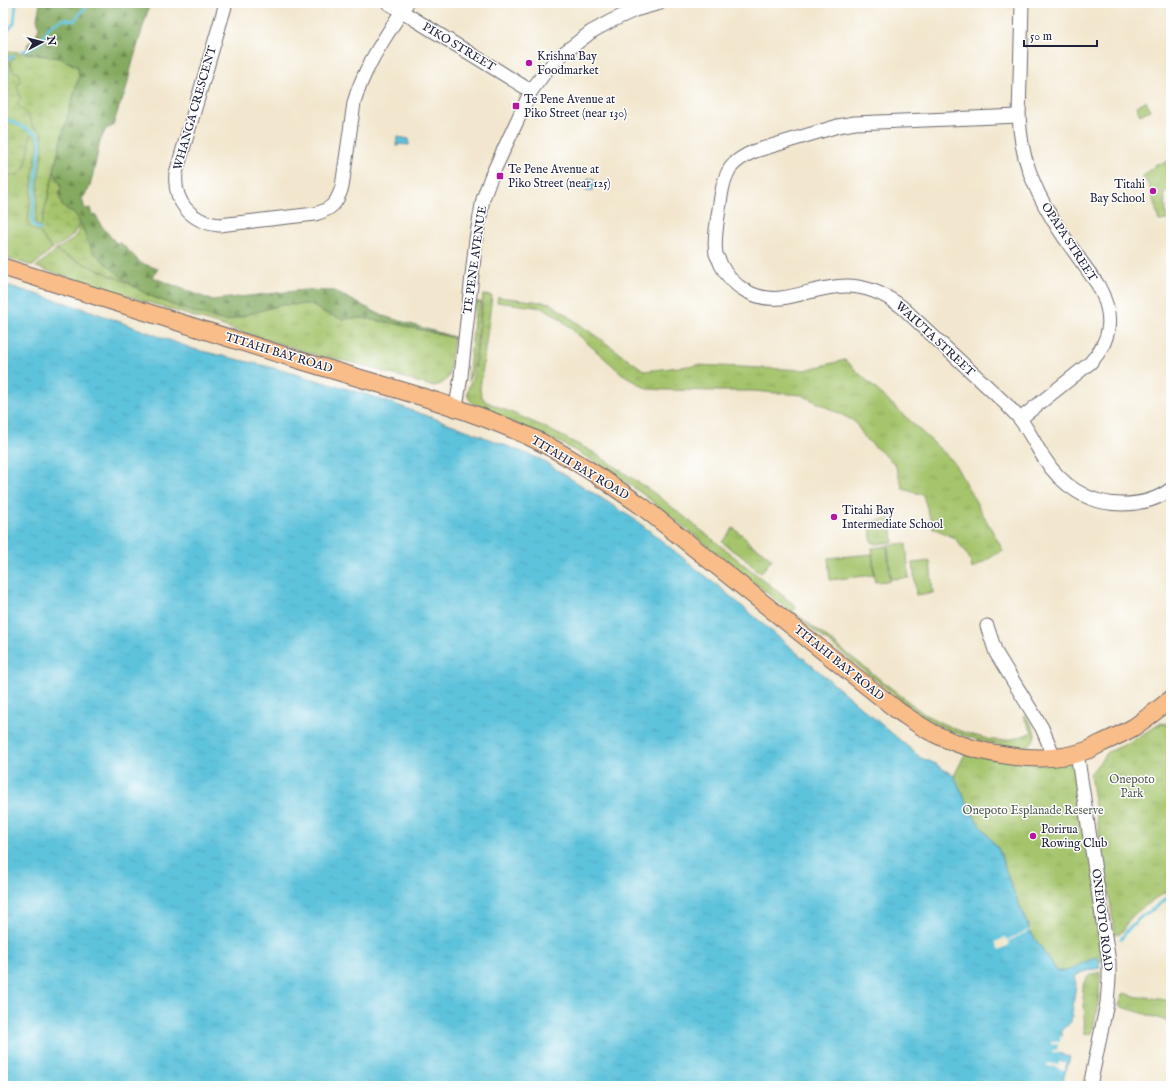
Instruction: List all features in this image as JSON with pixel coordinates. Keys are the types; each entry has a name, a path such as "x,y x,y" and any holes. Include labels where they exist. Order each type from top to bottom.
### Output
{"main road":[{"name":"TITAHI BAY ROAD","path":"3,267 317,366 456,407 528,436 598,476 643,507 891,705 917,724 934,734 968,748 1020,757 1052,757 1076,753 1088,750 1134,727 1171,699"}],"street":[{"name":"WHANGA CRESCENT","path":"226,3 175,180 178,197 186,209 200,220 219,225 315,214 331,207 339,198 342,187 354,103 358,90 368,67 404,7"},
{"name":"PIKO STREET","path":"388,3 404,7 531,91"},
{"name":"TE PENE AVENUE","path":"456,407 461,376 476,239 483,199 491,177 531,91 546,71 560,56 591,32 635,10 660,3"},
{"name":"OPAPA STREET","path":"1020,419 1097,356 1105,341 1109,322 1108,309 1098,285 1049,213 1040,197 1028,168 1020,134 1019,116 1022,3"},
{"name":"WAIUTA STREET","path":"1019,116 855,123 838,126 742,156 729,170 724,182 716,238 716,254 725,273 742,289 763,298 780,298 826,288 846,286 860,287 878,292 890,298 902,307 1007,405 1020,419 1043,457 1059,477 1067,485 1089,498 1117,504 1129,504 1156,498 1171,490"},
{"path":"987,626 996,653 1042,728 1050,747 1052,757"},
{"name":"ONEPOTO ROAD","path":"1076,753 1109,962 1107,1003 1090,1086"}],"green space":[{"path":"40,3 150,3 125,94 113,126 106,129 100,141 89,189 82,199 85,209 90,208 92,216 96,215 100,224 116,243 121,243 141,263 158,269 152,277 211,300 305,290 334,291 383,316 454,338 393,323 361,318 342,319 323,312 310,304 280,305 226,321 183,309 148,295 128,283 92,251 75,214 62,206 59,195 61,186 54,172 61,139 79,77 78,67 60,58 26,53 28,43 35,37 39,28 37,19"},
{"path":"3,50 60,58 78,67 79,77 61,139 40,232 52,249 33,266 3,257"},
{"path":"3,52 5,56 13,56 15,58 10,60 11,66 14,72 19,73 21,79 17,86 21,99 17,103 31,119 33,128 37,128 42,132 43,148 39,175 36,224 37,226 41,226 54,172 61,186 59,195 62,206 75,214 79,220 73,235 52,249 40,232 29,226 28,221 38,145 35,137 31,134 30,136 28,158 24,169 16,175 3,175"},
{"path":"1146,101 1150,110 1140,115 1136,106"},
{"path":"1171,159 1171,185 1164,193 1167,220 1159,221 1149,185 1142,177 1156,164 1165,163"},
{"path":"80,223 92,251 128,283 56,250 75,237"},
{"path":"56,250 128,283 148,295 183,309 226,321 280,305 310,304 323,312 342,319 361,318 393,323 454,338 449,376 442,384 431,386 354,363 319,356 36,267"},
{"path":"483,295 492,296 480,389 481,395 485,401 540,425 593,452 657,495 797,607 793,611 924,714 959,731 988,739 998,740 1013,739 1032,732 1023,716 1025,715 1035,734 1033,741 1026,746 1018,747 998,745 955,733 921,715 644,495 606,468 561,443 474,404 468,396 468,392 475,372"},
{"path":"498,297 550,303 645,371 697,365 805,370 845,360 953,461 1003,550 972,569 970,559 955,538 933,528 923,495 903,489 895,464 866,439 854,421 802,395 752,391 647,389 621,373 557,316 543,308 497,302"},
{"path":"476,302 481,302 474,367 468,381"},
{"path":"891,519 893,542 875,544 871,541 870,521"},
{"path":"733,528 745,537 749,543 772,559 761,573 744,557 733,551 722,542"},
{"path":"906,543 909,578 891,579 888,545"},
{"path":"887,546 890,581 875,582 872,548"},
{"path":"872,554 874,575 830,580 828,558"},
{"path":"930,561 933,593 916,595 913,563"},
{"name":"Onepoto Park","path":"1171,722 1171,888 1139,911 1129,920 1123,931 1115,934 1090,774 1108,752 1122,746 1161,723 1168,724"},
{"name":"Onepoto Esplanade Reserve","path":"968,748 1077,753 1109,962 1099,961 1070,971 1057,971 1030,931 1009,880 999,850 972,814 954,776"},
{"path":"1100,972 1098,1003 1092,1033 1084,1034 1083,984 1088,977"},
{"path":"1124,993 1138,997 1171,1001 1171,1022 1119,1006"}],"water":[{"path":"398,137 409,139 409,145 399,144 396,146"},
{"path":"588,178 594,179 594,184 596,184 596,187 593,187 593,191 586,191"},
{"path":"3,284 88,310 193,349 274,368 368,395 456,426 540,459 637,521 723,590 921,758 934,763 954,776 972,814 999,850 1009,880 1030,931 1057,971 1067,971 1095,957 1099,958 1100,968 1082,972 1074,977 1076,983 1071,1022 1062,1031 1059,1048 1062,1055 1070,1057 1061,1086 3,1086"}],"pier":[{"path":"1031,929 1032,930 1008,941 1009,945 999,950 995,942 1006,937 1007,940"},
{"path":"1060,1036 1063,1037 1061,1048 1062,1053 1052,1052 1053,1050 1057,1050 1058,1044 1051,1043 1052,1041 1060,1042"},
{"path":"1059,1062 1066,1062 1065,1070 1058,1069 1058,1067 1047,1066 1048,1063 1059,1065"}],"waterway":[{"path":"3,37 14,23 16,3"},
{"path":"23,51 28,50 41,42 49,27 63,19 74,21 85,8 87,3"},
{"path":"4,61 14,56"},
{"path":"3,59 8,71 3,93"},
{"path":"3,117 37,134 40,138 32,222 35,227 40,229"},
{"path":"1121,939 1130,927 1143,915 1155,908 1171,895"}],"place":[{"name":"Krishna Bay Foodmarket","path":"529,63"},
{"name":"Te Pene Avenue at Piko Street (near 130)","path":"516,106"},
{"name":"Te Pene Avenue at Piko Street (near 125)","path":"500,176"},
{"name":"Titahi Bay School","path":"1153,191"},
{"name":"Titahi Bay Intermediate School","path":"834,517"},
{"name":"Porirua Rowing Club","path":"1033,836"}]}
